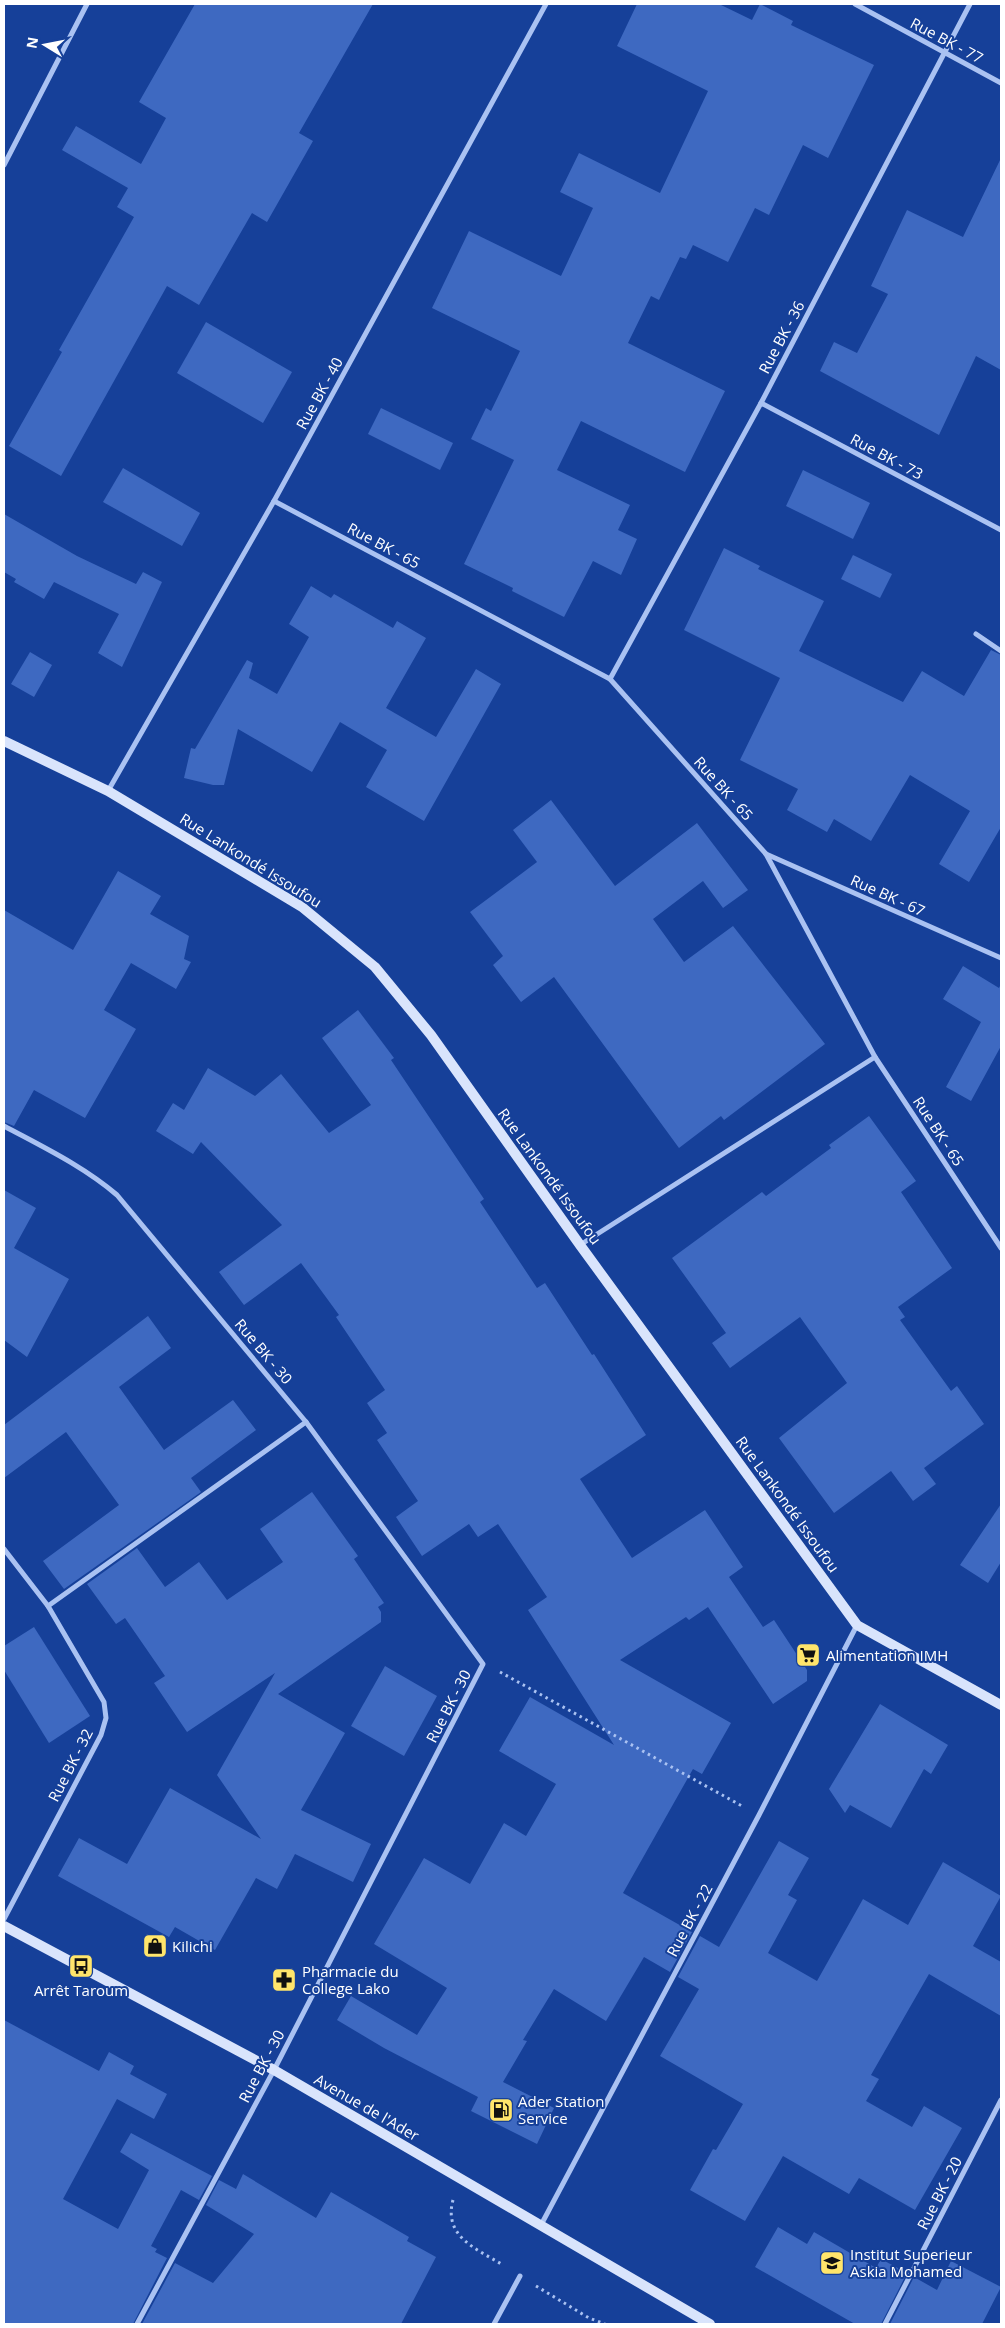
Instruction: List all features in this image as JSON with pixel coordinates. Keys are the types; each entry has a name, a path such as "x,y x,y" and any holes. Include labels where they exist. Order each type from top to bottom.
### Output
{"street":[{"path":"4,165 87,4"},
{"name":"Rue BK - 40","path":"108,791 274,501 546,4"},
{"name":"Rue BK - 77","path":"854,4 1001,83"},
{"name":"Rue BK - 36","path":"610,679 761,403 970,4"},
{"name":"Rue BK - 73","path":"761,403 1001,530"},
{"name":"Rue BK - 65","path":"274,501 610,679 766,854 875,1057 1001,1248"},
{"path":"976,634 1001,651"},
{"name":"Rue Lankondé Issoufou","path":"4,741 108,791 302,907 375,967 431,1035 580,1245 857,1625 1001,1705"},
{"name":"Rue BK - 67","path":"766,854 1001,958"},
{"path":"580,1245 875,1057"},
{"name":"Rue BK - 30","path":"4,1126 98,1178 117,1195 306,1422 483,1664 274,2070 137,2324"},
{"path":"48,1606 306,1422"},
{"name":"Rue BK - 32","path":"4,1549 48,1606 104,1702 106,1718 101,1735 4,1918"},
{"name":"Rue BK - 22","path":"541,2226 759,1816 857,1625"},
{"name":"Avenue de l'Ader","path":"4,1926 274,2070 710,2324"},
{"name":"Rue BK - 20","path":"885,2324 1001,2100"},
{"path":"494,2324 520,2276"}],"path":[{"path":"482,1662 759,1816"}],"building":[{"path":"195,4 373,4 299,133 313,141 267,222 252,213 199,305 167,286 61,476 9,446 62,352 59,350 134,217 117,207 128,188 62,150 76,126 141,164 166,118 139,102"},
{"path":"637,4 719,4 752,20 760,4 793,21 791,25 874,65 828,158 803,145 769,215 755,208 728,262 693,245 686,259 680,257 659,300 651,296 628,343 725,391 685,472 581,421 557,470 630,505 618,530 637,539 621,575 593,561 564,617 512,591 513,588 464,564 514,460 471,439 486,408 491,411 520,351 432,308 469,231 561,276 593,208 560,192 579,153 660,193 708,91 617,46"},
{"path":"1001,158 1001,370 976,356 939,435 820,371 834,342 857,353 888,294 871,286 907,210 963,237"},
{"path":"206,322 292,372 263,423 177,373"},
{"path":"381,408 453,443 440,470 368,434"},
{"path":"123,468 200,513 182,546 103,502"},
{"path":"803,470 870,503 853,539 786,506"},
{"path":"4,514 77,556 136,584 143,572 162,582 122,667 98,653 119,614 54,582 44,599 14,582 16,579 4,572"},
{"path":"724,548 760,566 758,569 824,601 799,651 903,702 922,671 964,696 991,650 1001,655 1001,827 969,882 939,864 970,811 910,775 871,841 834,819 827,832 787,810 798,789 740,760 780,678 684,630"},
{"path":"853,555 892,574 880,598 841,579"},
{"path":"311,586 331,598 334,594 393,628 397,621 426,638 386,708 436,737 476,669 501,684 424,821 366,787 387,750 340,722 312,772 238,729 224,785 213,785 184,778 191,748 195,749 247,660 253,663 249,678 277,694 309,637 289,624"},
{"path":"30,652 52,665 34,697 11,684"},
{"path":"551,800 615,886 697,823 748,890 723,908 703,881 653,919 684,962 733,926 825,1044 724,1120 721,1116 679,1148 554,977 521,1002 493,965 503,956 470,912 537,862 513,830"},
{"path":"118,871 161,896 150,914 189,936 184,959 191,962 176,989 131,963 104,1010 136,1029 85,1118 34,1090 14,1126 4,1122 4,910 73,950"},
{"path":"963,966 999,988 1001,984 1001,1046 971,1101 946,1087 981,1022 943,999"},
{"path":"358,1010 394,1058 391,1060 484,1199 480,1202 537,1288 545,1283 592,1355 594,1354 646,1435 580,1479 632,1558 705,1510 743,1567 729,1577 763,1627 774,1620 807,1670 807,1681 773,1704 708,1607 689,1620 686,1617 620,1660 731,1723 702,1774 693,1769 623,1893 692,1932 670,1972 644,1957 606,2021 554,1989 523,2040 527,2041 503,2082 554,2108 537,2144 471,2111 478,2097 384,2048 337,2020 351,1996 417,2035 447,1988 374,1944 424,1858 470,1884 504,1823 526,1836 556,1784 499,1751 530,1697 614,1745 528,1610 547,1597 498,1524 478,1537 469,1524 422,1556 396,1517 418,1501 377,1440 387,1433 367,1403 385,1390 336,1317 339,1315 301,1263 244,1305 219,1272 282,1225 201,1142 193,1154 156,1131 173,1103 184,1110 208,1068 255,1096 281,1074 329,1133 371,1105 322,1038"},
{"path":"869,1116 916,1181 901,1192 952,1268 898,1307 905,1317 900,1320 951,1391 957,1386 984,1424 924,1468 936,1484 913,1501 891,1471 834,1513 779,1438 847,1383 800,1317 730,1368 712,1343 726,1333 672,1258 762,1192 766,1196 831,1148 829,1145"},
{"path":"4,1190 36,1208 14,1248 69,1279 27,1357 4,1340"},
{"path":"148,1316 171,1348 119,1387 164,1450 233,1400 256,1430 191,1478 201,1492 64,1589 43,1561 119,1505 66,1432 4,1478 4,1425"},
{"path":"312,1492 358,1556 354,1559 384,1603 378,1607 381,1612 381,1622 278,1694 345,1733 301,1810 371,1844 353,1882 295,1854 277,1889 256,1878 215,1950 175,1927 169,1937 58,1876 79,1838 127,1864 170,1788 261,1839 217,1775 275,1673 187,1732 154,1683 165,1676 125,1618 116,1624 87,1584 137,1548 165,1587 199,1562 227,1600 283,1562 260,1529"},
{"path":"1001,1504 1001,1562 988,1583 960,1565"},
{"path":"34,1627 90,1716 49,1743 4,1670 4,1646"},
{"path":"385,1666 437,1696 404,1756 351,1726"},
{"path":"880,1704 948,1745 931,1774 924,1769 891,1828 850,1805 845,1813 829,1789"},
{"path":"779,1841 809,1858 788,1895 797,1900 768,1953 817,1981 863,1899 908,1925 943,1862 1001,1896 973,1946 1001,1962 1001,2016 929,1974 871,2075 879,2079 866,2101 912,2127 924,2106 962,2128 915,2210 859,2178 849,2194 783,2156 745,2221 690,2190 713,2149 716,2150 743,2104 660,2056 699,1989 678,1977 700,1936 719,1947"},
{"path":"4,2020 99,2071 109,2052 134,2066 130,2074 167,2094 154,2119 117,2099 63,2199 118,2229 149,2170 120,2152 131,2133 212,2176 199,2200 181,2190 151,2246 157,2249 155,2252 167,2258 133,2324 4,2324"},
{"path":"243,2174 316,2218 331,2192 409,2237 407,2241 436,2257 401,2324 142,2324 175,2263 213,2283 254,2234 206,2205 219,2180 236,2189"},
{"path":"778,2227 807,2244 814,2232 876,2268 881,2259 907,2273 881,2324 855,2324 755,2267"},
{"path":"951,2261 1001,2287 982,2324 890,2324 914,2277 937,2290"}],"place":[{"name":"Alimentation IMH","path":"808,1655"},
{"name":"Kilichi","path":"155,1946"},
{"name":"Arrêt Taroum","path":"81,1966"},
{"name":"Pharmacie du College Lako","path":"284,1980"},
{"name":"Ader Station Service","path":"501,2110"},
{"name":"Institut Superieur Askia Mohamed","path":"832,2263"}]}
